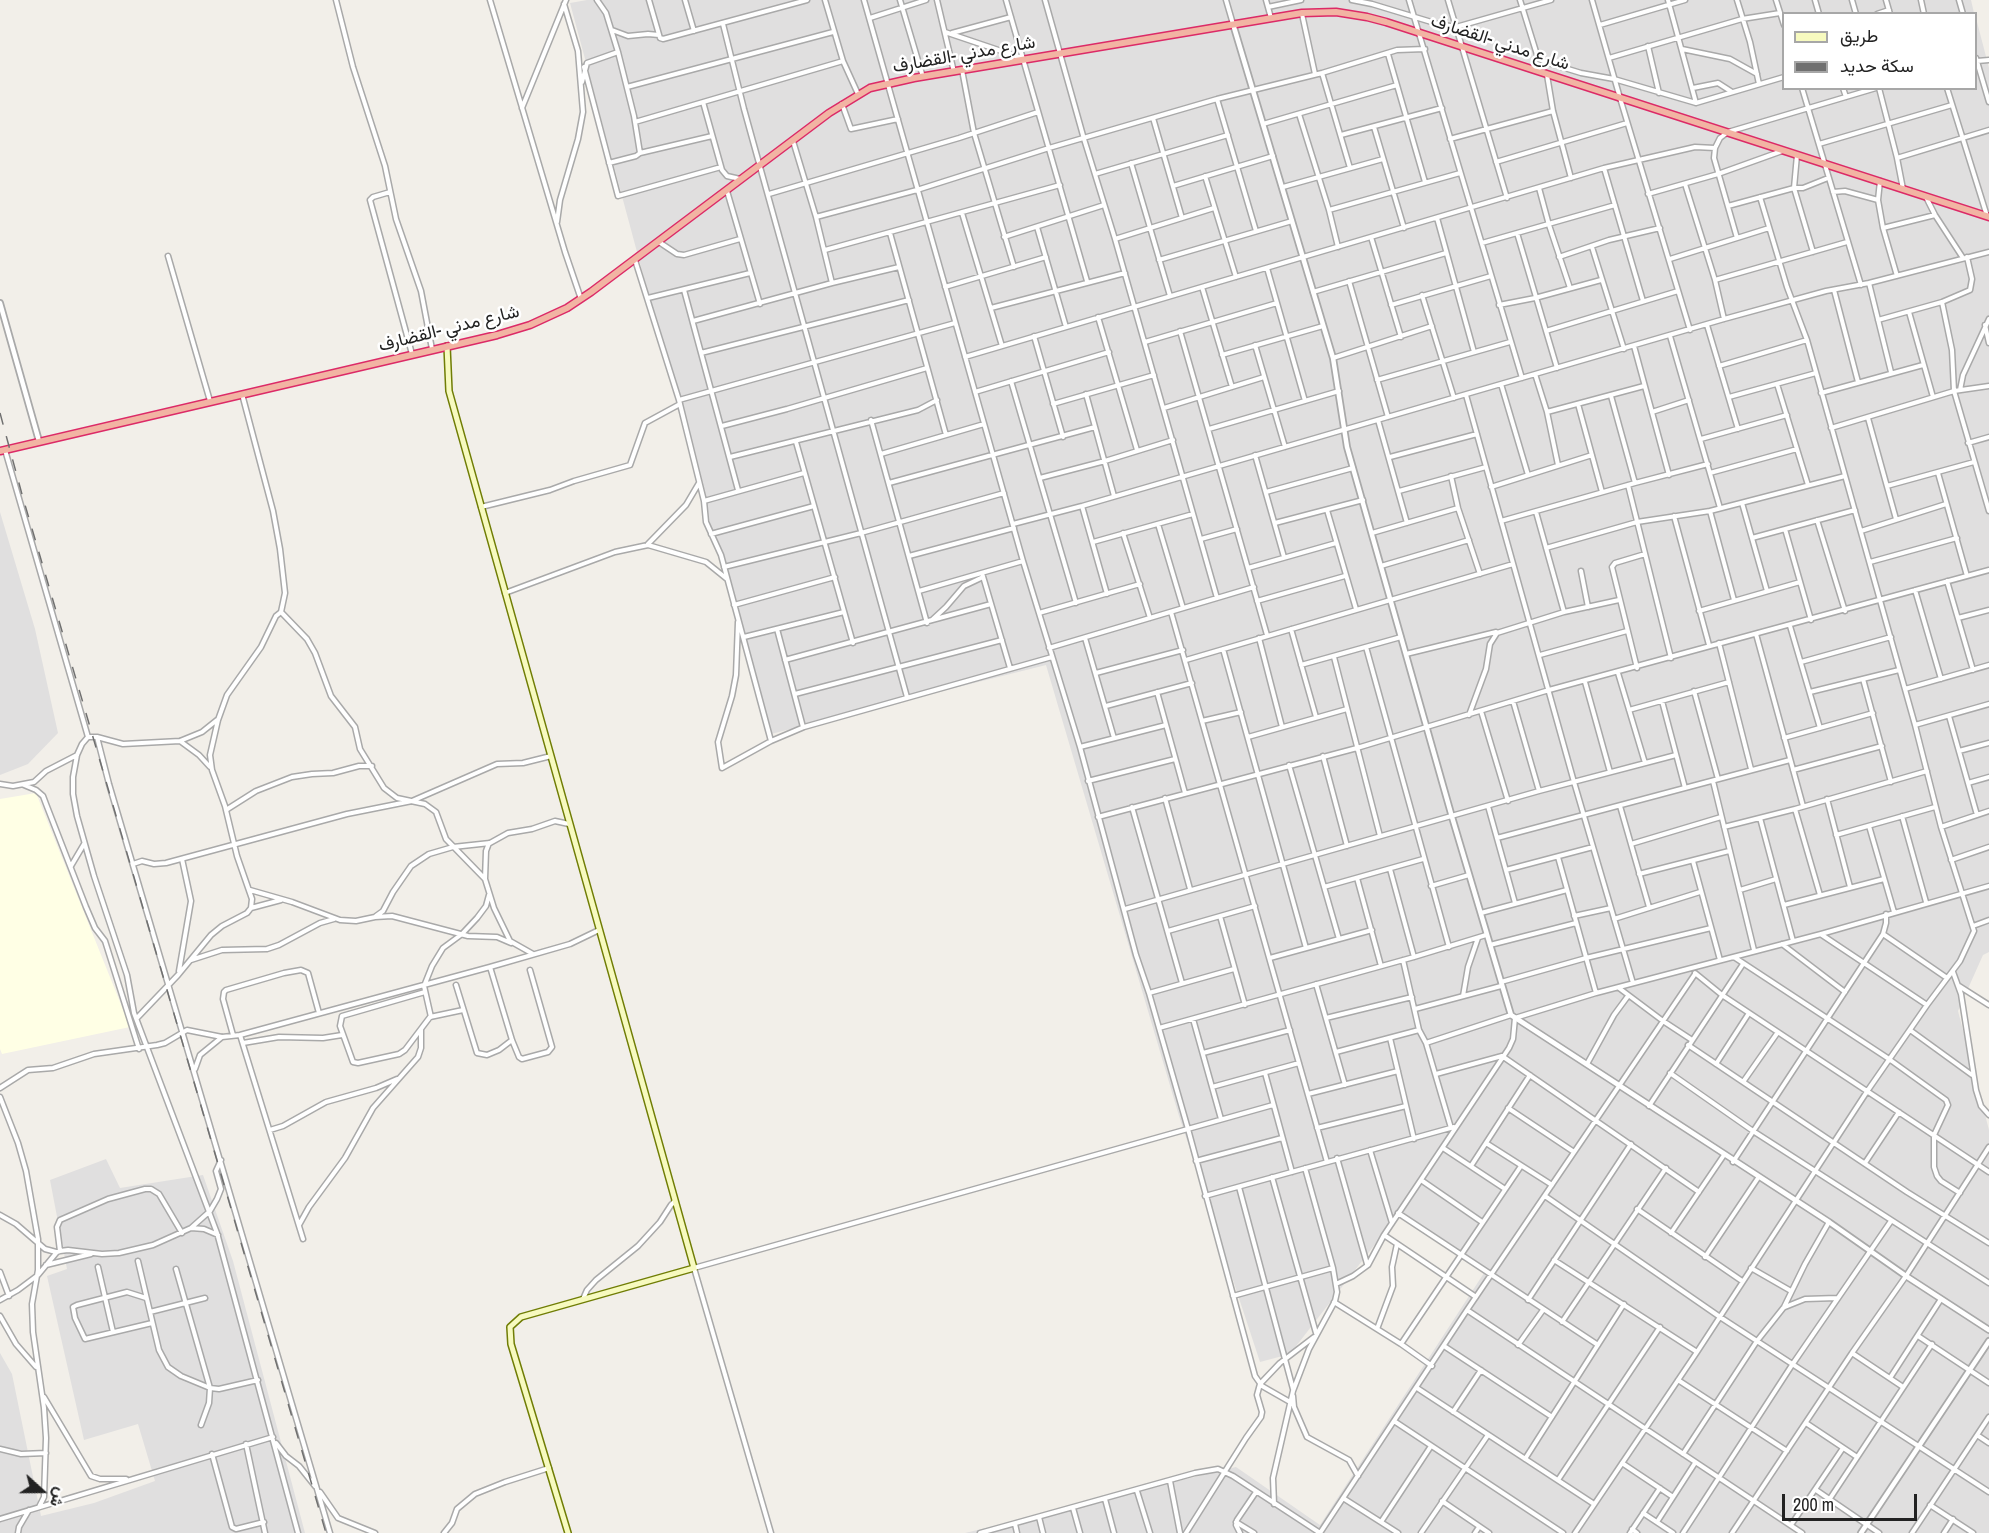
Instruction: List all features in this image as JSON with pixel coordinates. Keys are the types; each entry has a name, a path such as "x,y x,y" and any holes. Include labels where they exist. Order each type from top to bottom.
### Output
{"highway":[{"name":"شارع مدني -القضارف","path":"2,451 497,335 530,325 582,299 842,104 858,94 889,82 1302,13 1349,13 1419,33 1988,217"}],"main road":[{"path":"447,346 449,391 694,1268 521,1317 513,1322 510,1328 511,1344 568,1533"}],"street":[{"path":"336,0 353,67 377,139 396,219 421,291 432,349"},
{"path":"490,0 557,226 582,299"},
{"path":"597,0 606,13 612,30 635,122 640,153"},
{"path":"649,0 661,39 723,24 792,2 807,0"},
{"path":"685,0 694,31"},
{"path":"825,0 843,61 858,94"},
{"path":"864,0 1023,561 1080,747 1136,955 1188,1129 1255,1377 1260,1384 1290,1402"},
{"path":"900,0 923,77"},
{"path":"870,18 926,0"},
{"path":"937,0 954,72"},
{"path":"1006,0 1087,281"},
{"path":"1045,0 1217,598"},
{"path":"1226,0 1333,358 1344,430 1353,468 1486,935 1513,1017 1512,1043 1453,1127 1443,1148 1384,1235 1368,1265 1353,1276 1336,1284"},
{"path":"1266,0 1271,18"},
{"path":"1268,7 1301,0"},
{"path":"1352,0 1371,2 1414,17 1456,27 1551,0"},
{"path":"1409,0 1522,378"},
{"path":"1448,0 1507,198"},
{"path":"1520,0 1539,58 1545,62 1696,103 1782,78"},
{"path":"1593,0 1614,79 1690,330"},
{"path":"1600,25 1669,2 1685,0"},
{"path":"1737,0 1750,42 1759,84"},
{"path":"1776,0 1782,19"},
{"path":"1886,0 1889,12"},
{"path":"522,108 565,2"},
{"path":"557,226 560,200 583,112 578,51 565,2"},
{"path":"1669,2 1696,103"},
{"path":"1302,13 1315,74"},
{"path":"1609,58 1742,19 1780,13"},
{"path":"951,33 1011,17"},
{"path":"723,24 907,697"},
{"path":"612,30 628,36 659,35"},
{"path":"627,87 833,32"},
{"path":"945,32 1023,59"},
{"path":"1648,46 1659,93"},
{"path":"816,217 917,190 1049,148 1217,99 1322,73 1397,50 1425,49"},
{"path":"1682,49 1730,59 1757,74"},
{"path":"581,87 584,67 588,62 618,52"},
{"path":"1388,54 1425,182"},
{"path":"635,122 843,61"},
{"path":"1977,62 1989,102"},
{"path":"584,67 618,196 721,167"},
{"path":"962,70 974,133 1014,267"},
{"path":"1322,73 1350,168"},
{"path":"1546,74 1553,111 1571,178"},
{"path":"1693,88 1718,83 1732,92"},
{"path":"1263,124 1397,85"},
{"path":"1803,90 1861,285"},
{"path":"1844,90 1846,97"},
{"path":"1737,238 1718,174 1714,148 1720,138 1728,132 1870,90"},
{"path":"1878,90 1897,158 1903,189"},
{"path":"1948,90 1988,217"},
{"path":"1217,99 1256,231"},
{"path":"703,102 721,167 726,175 741,179"},
{"path":"842,104 851,129 898,119"},
{"path":"1819,144 1952,105"},
{"path":"1341,135 1442,108"},
{"path":"769,194 974,133 1038,111"},
{"path":"1450,139 1553,111"},
{"path":"1299,114 1338,247"},
{"path":"1153,118 1182,218"},
{"path":"1496,162 1627,123"},
{"path":"1374,127 1404,228"},
{"path":"1897,158 1989,129"},
{"path":"1095,174 1228,135"},
{"path":"609,163 640,153 712,136"},
{"path":"793,140 816,217 832,283"},
{"path":"965,357 1604,168 1695,147 1714,148"},
{"path":"1648,194 1718,174 1782,150"},
{"path":"1797,154 1794,188 1813,252"},
{"path":"1173,186 1273,156"},
{"path":"1283,187 1383,159"},
{"path":"1131,163 1170,297"},
{"path":"1604,168 1643,301"},
{"path":"1329,210 1460,172"},
{"path":"1205,176 1236,277"},
{"path":"1728,206 1760,196 1803,188 1828,178"},
{"path":"1880,181 1878,200 1883,228 1897,276"},
{"path":"1686,184 1715,280 1724,320"},
{"path":"825,250 1060,185"},
{"path":"1539,188 1570,288"},
{"path":"727,190 760,304"},
{"path":"1833,192 1845,190 1878,200"},
{"path":"390,192 370,200 412,354"},
{"path":"1575,1533 1697,1352 1814,1170 1909,1030 1953,972 1967,949 1974,931 1935,807 1916,725 1807,340 1792,302 1760,196"},
{"path":"1878,320 1942,302 1970,290 1972,279 1965,257 1935,215 1926,197"},
{"path":"1004,237 1104,205"},
{"path":"1482,243 1615,205"},
{"path":"1115,239 1214,208"},
{"path":"962,213 1002,346"},
{"path":"1883,228 1935,215"},
{"path":"1437,218 1474,352"},
{"path":"1160,260 1293,221"},
{"path":"1037,226 1066,327"},
{"path":"1559,257 1660,228"},
{"path":"1669,259 1769,228"},
{"path":"890,233 946,435"},
{"path":"1517,233 1557,368"},
{"path":"1371,237 1401,337"},
{"path":"658,242 677,254 684,255 740,239"},
{"path":"1715,280 1847,242"},
{"path":"1592,247 1624,349"},
{"path":"909,556 1724,320 1989,252"},
{"path":"1313,292 1446,253"},
{"path":"168,256 210,402"},
{"path":"945,287 1046,257"},
{"path":"635,260 679,402 704,501 705,517 719,548 771,741"},
{"path":"693,321 899,267"},
{"path":"1267,268 1305,401"},
{"path":"648,298 750,273"},
{"path":"991,308 1087,281 1125,273"},
{"path":"1392,305 1491,276"},
{"path":"1499,305 1601,280"},
{"path":"1349,281 1388,417"},
{"path":"1869,283 1891,372"},
{"path":"1202,287 1232,387"},
{"path":"684,290 738,490"},
{"path":"1834,290 1858,382"},
{"path":"1546,331 1678,291"},
{"path":"1422,295 1454,398"},
{"path":"701,353 909,300"},
{"path":"1942,302 1952,350 1954,391 1989,511"},
{"path":"0,303 39,441"},
{"path":"1145,342 1277,303"},
{"path":"1909,312 1933,397"},
{"path":"1098,317 1137,450"},
{"path":"1960,390 1964,375 1989,319"},
{"path":"481,507 550,490 574,480 630,465 645,423 679,402 955,323"},
{"path":"1985,324 1989,343"},
{"path":"1707,325 1738,429"},
{"path":"1222,355 1323,326"},
{"path":"1333,358 1432,326"},
{"path":"1180,331 1267,635"},
{"path":"1034,336 1063,437"},
{"path":"1670,336 1720,508"},
{"path":"1719,366 1807,340"},
{"path":"1377,380 1510,342"},
{"path":"1255,345 1285,447"},
{"path":"1634,346 1669,475"},
{"path":"975,392 1109,352"},
{"path":"1821,393 1923,365"},
{"path":"722,426 927,368"},
{"path":"1729,397 1816,373"},
{"path":"1535,374 1547,412 1558,465"},
{"path":"1053,404 1154,375"},
{"path":"1164,408 1264,377"},
{"path":"1011,381 1076,603"},
{"path":"1501,384 1528,475"},
{"path":"1777,384 1808,485"},
{"path":"1547,412 1644,386"},
{"path":"1831,428 1954,391 1989,386"},
{"path":"1209,429 1339,391"},
{"path":"137,1018 178,975 211,935 247,913 252,903 226,810 212,770 210,755 218,720 227,695 261,648 276,616 282,612 285,593 277,532 242,394"},
{"path":"1086,394 1114,496"},
{"path":"1466,395 1583,815 1633,983"},
{"path":"1611,396 1635,483"},
{"path":"730,458 918,410 937,400"},
{"path":"1652,412 1689,400"},
{"path":"1578,404 1602,492"},
{"path":"1701,439 1787,415"},
{"path":"1868,418 1896,519"},
{"path":"872,420 928,622"},
{"path":"1378,420 1407,523"},
{"path":"881,454 984,424"},
{"path":"889,483 1095,427"},
{"path":"1390,457 1477,434"},
{"path":"1968,443 1989,437"},
{"path":"1040,478 1173,440"},
{"path":"796,442 853,643"},
{"path":"1710,472 1797,449"},
{"path":"2,451 88,737"},
{"path":"1255,455 1284,557"},
{"path":"1491,487 1592,455"},
{"path":"1887,486 1974,462"},
{"path":"1501,521 1708,464"},
{"path":"1399,491 1486,467"},
{"path":"1266,492 1353,468"},
{"path":"704,501 804,473"},
{"path":"1938,473 1967,576"},
{"path":"1450,476 1480,574"},
{"path":"1546,548 1637,522 1710,511 1845,476"},
{"path":"648,545 686,505 699,483"},
{"path":"1628,485 1671,658"},
{"path":"724,567 861,533 1004,493"},
{"path":"1275,523 1363,500"},
{"path":"1742,503 1767,591"},
{"path":"1861,531 1947,504"},
{"path":"711,534 814,506"},
{"path":"1082,506 1107,594"},
{"path":"1372,533 1458,508"},
{"path":"1327,510 1356,609"},
{"path":"1752,538 1855,510"},
{"path":"1710,511 1734,600"},
{"path":"1536,512 1564,612"},
{"path":"1093,542 1193,514"},
{"path":"1674,516 1710,645"},
{"path":"1817,520 1845,611"},
{"path":"1158,524 1183,608"},
{"path":"1201,539 1237,529"},
{"path":"1785,529 1811,620"},
{"path":"1123,533 1150,618"},
{"path":"1870,562 1957,538"},
{"path":"1380,566 1469,540"},
{"path":"1248,568 1336,543"},
{"path":"505,593 615,552 648,545 706,562 728,580"},
{"path":"1637,668 1619,600 1613,564 1645,554"},
{"path":"919,591 982,575 1023,561"},
{"path":"1186,660 1513,564"},
{"path":"1098,817 1356,748 1710,645 1790,626 1989,570"},
{"path":"1581,571 1588,607"},
{"path":"982,575 1010,668"},
{"path":"928,622 946,608 964,586 982,575"},
{"path":"1257,601 1345,576"},
{"path":"734,605 834,577"},
{"path":"1947,581 1973,670"},
{"path":"1699,611 1800,582"},
{"path":"1039,613 1140,584"},
{"path":"1049,648 1254,587"},
{"path":"1915,590 1941,679"},
{"path":"1407,654 1500,631 1564,612 1619,600"},
{"path":"785,660 991,604"},
{"path":"1958,618 1989,610"},
{"path":"282,612 307,639 315,653 331,696 355,727 360,749 388,793 397,798 424,804 436,812 444,835 485,879"},
{"path":"744,637 844,612"},
{"path":"1171,612 1327,1162"},
{"path":"738,618 736,675 718,742 722,768 771,741 804,727 1052,657"},
{"path":"1790,626 1820,728"},
{"path":"777,629 804,727"},
{"path":"1291,629 1316,717"},
{"path":"1540,655 1627,630"},
{"path":"1469,714 1486,669 1490,644 1500,631"},
{"path":"1756,634 1803,806"},
{"path":"1301,665 1402,637"},
{"path":"1801,663 1891,637"},
{"path":"1085,638 1114,738"},
{"path":"1258,638 1282,727"},
{"path":"795,694 1002,640"},
{"path":"1719,643 1751,769"},
{"path":"1366,647 1449,947"},
{"path":"1223,649 1306,948"},
{"path":"1096,673 1183,650"},
{"path":"1334,657 1380,836"},
{"path":"1905,689 1989,665"},
{"path":"1810,692 1899,669"},
{"path":"1618,673 1645,763"},
{"path":"1863,679 1891,782"},
{"path":"1585,682 1610,772"},
{"path":"1629,710 1729,682"},
{"path":"1106,706 1192,683"},
{"path":"1157,692 1185,793"},
{"path":"1694,692 1718,779"},
{"path":"1513,701 1539,791"},
{"path":"1662,701 1685,788"},
{"path":"1916,725 1989,704"},
{"path":"1248,737 1347,709"},
{"path":"1481,711 1508,801"},
{"path":"1202,721 1241,712"},
{"path":"1784,738 1873,713"},
{"path":"1950,716 1977,815"},
{"path":"218,720 202,732 180,741 123,744 98,737 88,737 77,755 73,794 85,843 127,975 137,1018 218,1235 298,1533"},
{"path":"1080,747 1166,725"},
{"path":"98,737 133,864 330,1533"},
{"path":"180,741 199,755 212,770"},
{"path":"1959,751 1989,743"},
{"path":"1793,770 1882,746"},
{"path":"24,785 34,782 46,771 77,755"},
{"path":"1125,909 1539,791 1676,755"},
{"path":"133,864 142,861 154,864 182,859 347,814 412,801 497,764 523,763 551,756"},
{"path":"1323,756 1347,846"},
{"path":"1088,781 1175,759"},
{"path":"1497,838 1790,760"},
{"path":"1289,765 1339,939"},
{"path":"226,810 256,791 292,777 372,766"},
{"path":"1724,827 1926,771"},
{"path":"1968,783 1989,777"},
{"path":"0,780 6,784"},
{"path":"1713,781 1754,950"},
{"path":"0,784 24,785 43,796 92,922 105,941 107,954 139,1048"},
{"path":"1165,798 1190,889"},
{"path":"1827,799 1850,887"},
{"path":"1488,806 1515,903"},
{"path":"1620,806 1649,907"},
{"path":"1132,807 1182,983"},
{"path":"1836,835 1935,807"},
{"path":"1795,809 1820,895"},
{"path":"1941,827 1989,811"},
{"path":"1902,816 1926,902"},
{"path":"1631,844 1721,817"},
{"path":"1760,818 1794,941"},
{"path":"375,917 383,911 402,878 418,859 453,847 490,843 508,833 532,829 550,822 559,821 569,824"},
{"path":"1869,826 1894,912"},
{"path":"70,867 85,843"},
{"path":"490,843 486,851 485,879 505,933 513,944"},
{"path":"1506,870 1593,847"},
{"path":"1951,860 1989,847"},
{"path":"1640,874 1729,851"},
{"path":"1558,856 1596,993"},
{"path":"178,975 191,901 182,859"},
{"path":"1324,887 1423,859"},
{"path":"1693,861 1720,960"},
{"path":"1390,869 1414,957"},
{"path":"1431,886 1469,875"},
{"path":"1357,878 1381,966"},
{"path":"1740,890 1776,879"},
{"path":"1784,905 1884,879"},
{"path":"1426,1043 1596,993 1821,934 1926,902 1989,886"},
{"path":"249,889 335,918 356,921 392,916 462,934 497,938 534,954"},
{"path":"1480,913 1567,890"},
{"path":"1614,919 1700,892"},
{"path":"431,1017 424,986 437,956 443,948 462,934 482,911 489,893"},
{"path":"251,908 282,900"},
{"path":"1168,932 1256,906"},
{"path":"1574,916 1611,908"},
{"path":"1733,1162 1883,934 1886,914"},
{"path":"1220,916 1245,1005"},
{"path":"190,960 222,950 267,949 335,918"},
{"path":"1973,926 1989,920"},
{"path":"1489,945 1576,923"},
{"path":"1414,1009 1586,958 1711,928"},
{"path":"0,1088 28,1070 53,1068 94,1054 165,1043 189,1030 222,1037 240,1035 570,944 599,930"},
{"path":"1270,958 1372,930"},
{"path":"1821,934 1927,1005"},
{"path":"1883,934 1947,978"},
{"path":"1159,1028 1486,935"},
{"path":"1463,996 1468,967 1478,938"},
{"path":"1782,944 1845,992"},
{"path":"1734,957 1889,1059 1948,1102 1934,1135 1933,1161 1936,1176 1960,1193"},
{"path":"1402,960 1419,1030 1426,1043 1453,1127"},
{"path":"1649,1106 1743,964"},
{"path":"490,967 512,1040 522,1059 552,1049 530,970"},
{"path":"1149,993 1234,969"},
{"path":"1689,969 1722,995 1989,1172"},
{"path":"233,1035 223,999 224,992 284,973 301,970 308,973 319,1013"},
{"path":"1953,972 1963,1003 1972,1075 1978,1099 1989,1115"},
{"path":"980,1533 1215,1469 1226,1472 1320,1533 1491,1274 1695,974"},
{"path":"1316,984 1345,1085"},
{"path":"456,986 475,1050 480,1055 494,1052 512,1040"},
{"path":"1958,986 1989,1005"},
{"path":"1619,987 1628,996 1692,1040"},
{"path":"425,992 346,1013 340,1020 342,1035 351,1060 358,1063 401,1053 431,1017 463,1010"},
{"path":"1587,1064 1614,1015 1628,996"},
{"path":"1326,1018 1412,997"},
{"path":"1716,1064 1749,1013"},
{"path":"1513,1017 1733,1162 1829,1222 1989,1330"},
{"path":"1193,1019 1221,1119"},
{"path":"299,1225 350,1150 373,1108 418,1057 421,1048 420,1029"},
{"path":"1203,1053 1290,1030"},
{"path":"1336,1052 1419,1030"},
{"path":"1909,1030 1972,1075"},
{"path":"1743,1082 1778,1032"},
{"path":"240,1035 303,1239"},
{"path":"243,1043 279,1037 323,1038 342,1035"},
{"path":"195,1070 200,1055 222,1037"},
{"path":"1390,1038 1414,1139"},
{"path":"1688,1046 1989,1243"},
{"path":"1436,1074 1502,1056 1699,1192"},
{"path":"1212,1088 1299,1063"},
{"path":"1308,1094 1398,1071"},
{"path":"1265,1073 1292,1172"},
{"path":"1670,1073 1753,1131 1989,1283"},
{"path":"1471,1166 1530,1075"},
{"path":"270,1130 283,1126 326,1102 376,1088 400,1077"},
{"path":"0,1101 18,1143 26,1171 38,1244 38,1275 32,1308 46,1424 44,1497 39,1507"},
{"path":"771,1533 694,1268 1273,1104"},
{"path":"1317,1128 1406,1106"},
{"path":"1508,1108 1574,1152"},
{"path":"1865,1163 1899,1112"},
{"path":"1205,1196 1453,1127"},
{"path":"1196,1161 1282,1138"},
{"path":"1485,1143 1552,1185"},
{"path":"1528,1300 1631,1144"},
{"path":"1732,1533 1906,1276 1989,1147"},
{"path":"1443,1148 1505,1189"},
{"path":"1371,1150 1392,1223"},
{"path":"1671,1233 1724,1155"},
{"path":"1337,1158 1368,1265"},
{"path":"0,1215 21,1227 48,1251 119,1253 143,1248 182,1233 210,1211 221,1189 216,1171 221,1160"},
{"path":"1401,1344 1521,1166"},
{"path":"1274,1504 1273,1478 1293,1391 1315,1335 1334,1302 1337,1292 1333,1268 1305,1168"},
{"path":"1562,1322 1666,1168"},
{"path":"1272,1177 1315,1335"},
{"path":"1705,1257 1758,1178"},
{"path":"1421,1180 1482,1222"},
{"path":"1239,1187 1267,1287 1293,1391 1294,1407 1307,1437 1349,1460 1358,1476"},
{"path":"0,1300 38,1275 58,1252 57,1227 60,1220 108,1199 151,1189 159,1194 182,1233"},
{"path":"1545,1196 1720,1317 1989,1492"},
{"path":"582,1300 596,1280 638,1246 675,1202"},
{"path":"1637,1209 1742,1281"},
{"path":"1398,1214 1598,1345"},
{"path":"1683,1533 1792,1365 1891,1221"},
{"path":"1683,1455 1757,1341 1784,1307 1829,1222"},
{"path":"191,1228 204,1229 218,1235"},
{"path":"1384,1235 1476,1297"},
{"path":"1377,1329 1393,1286 1392,1267 1397,1244"},
{"path":"45,1265 91,1253"},
{"path":"1554,1260 1697,1352"},
{"path":"138,1261 164,1363 181,1376 210,1389 258,1380"},
{"path":"98,1267 113,1332"},
{"path":"1233,1296 1333,1268"},
{"path":"1751,1268 1791,1292"},
{"path":"177,1269 210,1389 209,1403 201,1425"},
{"path":"0,1272 9,1296"},
{"path":"146,1298 127,1292 104,1297 73,1307 75,1318 85,1339 152,1323"},
{"path":"150,1312 205,1298"},
{"path":"1784,1307 1805,1299 1837,1298"},
{"path":"1890,1378 1941,1299"},
{"path":"1334,1302 1432,1366"},
{"path":"1525,1459 1624,1304"},
{"path":"1467,1310 1802,1533"},
{"path":"1518,1345 1543,1310"},
{"path":"0,1316 16,1344 28,1355 38,1370"},
{"path":"1558,1480 1660,1327"},
{"path":"1170,1481 1179,1533 1186,1532 1261,1417 1262,1412 1257,1395 1260,1384 1285,1359 1315,1335"},
{"path":"1918,1336 1989,1383"},
{"path":"1861,1533 1989,1341"},
{"path":"1829,1500 1932,1344"},
{"path":"1444,1346 1552,1417"},
{"path":"1852,1353 1904,1387"},
{"path":"1453,1412 1481,1370"},
{"path":"1678,1380 1787,1451"},
{"path":"1417,1388 1594,1504"},
{"path":"42,1395 91,1476 100,1479 129,1479"},
{"path":"1912,1533 1989,1417"},
{"path":"1394,1421 1563,1533"},
{"path":"1806,1423 1857,1456"},
{"path":"1421,1533 1488,1435"},
{"path":"1977,1435 1989,1443"},
{"path":"274,1438 286,1456 299,1466 317,1488 338,1518 375,1533"},
{"path":"0,1519 212,1454 274,1438"},
{"path":"246,1444 265,1533"},
{"path":"1381,1522 1431,1446"},
{"path":"1791,1526 1844,1448"},
{"path":"0,1458 1,1449 21,1454 46,1453"},
{"path":"212,1454 232,1527 236,1529 264,1522"},
{"path":"1622,1463 1673,1497"},
{"path":"1657,1522 1695,1463"},
{"path":"444,1533 452,1523 457,1509 475,1494 549,1468"},
{"path":"1637,1533 1631,1531 1659,1488"},
{"path":"1816,1490 1879,1533"},
{"path":"1137,1491 1150,1533"},
{"path":"1239,1533 1236,1522 1256,1492"},
{"path":"1343,1498 1398,1533"},
{"path":"1105,1500 1114,1533"},
{"path":"1442,1501 1489,1533"},
{"path":"1930,1505 1973,1533"},
{"path":"1073,1508 1080,1533"},
{"path":"18,1532 29,1510"},
{"path":"1643,1513 1673,1533"},
{"path":"1039,1517 1043,1533"},
{"path":"1944,1533 1953,1519"},
{"path":"1236,1522 1254,1533"},
{"path":"1015,1524 1017,1533"},
{"path":"1475,1533 1479,1527"}],"shaded area":[{"path":"587,0 1971,0 1974,12 1782,12 1782,90 1977,90 1977,22 1989,68 1989,952 1983,955 1958,1011 1989,1130 1989,1533 965,1533 1236,1467 1320,1525 1484,1273 1400,1212 1290,1354 1260,1362 1179,1116 1046,665 767,735 570,3"},
{"path":"0,512 35,629 58,733 28,764 0,775"},
{"path":"36,793 130,1027 2,1054 0,1049 0,799"},
{"path":"106,1159 120,1188 203,1175 233,1261 305,1533 0,1533 0,1353 12,1374 41,1516 94,1503 155,1481 138,1424 84,1440 47,1276 67,1269 50,1180"}],"railway":[{"path":"0,413 326,1533"}]}
